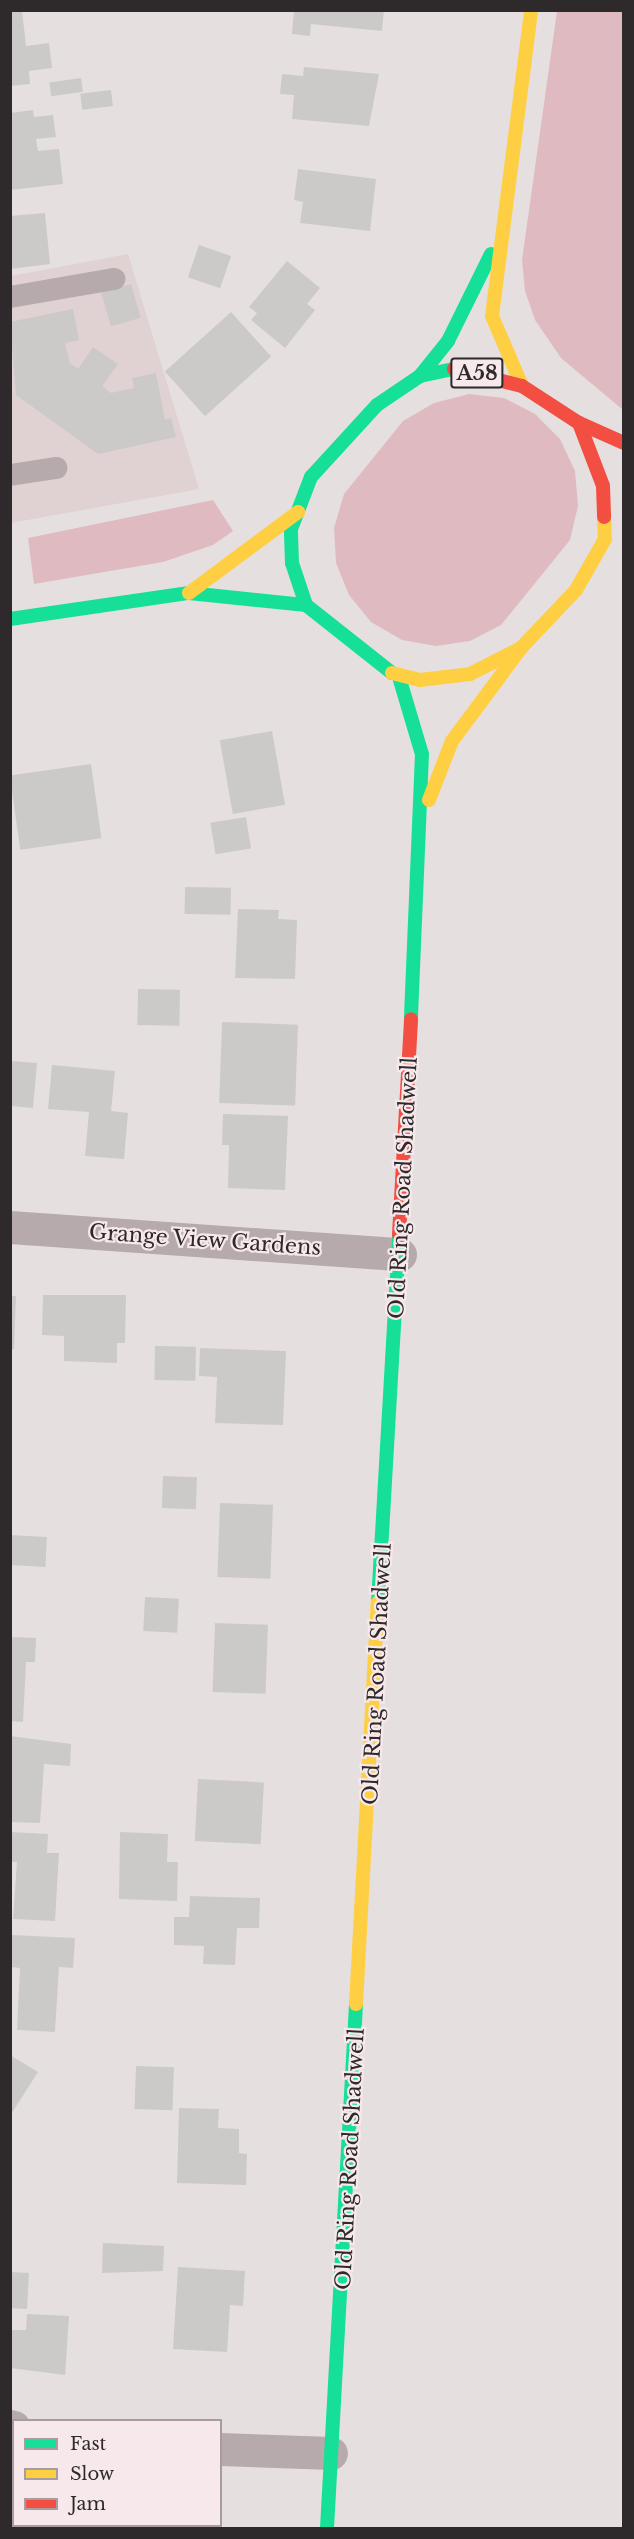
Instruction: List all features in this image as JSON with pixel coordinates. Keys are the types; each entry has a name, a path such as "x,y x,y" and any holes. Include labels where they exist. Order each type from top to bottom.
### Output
{"main road":[{"path":"522,386 492,315 498,238 531,10"},
{"path":"420,376 448,341 498,238"},
{"name":"A58","path":"399,677 341,640 306,605 292,563 291,529 311,477 345,436 377,405 420,376 454,369 522,386 579,423 624,443"},
{"path":"579,423 603,486 605,539"},
{"path":"189,594 298,512"},
{"path":"399,677 470,674 520,648 576,590 605,539 624,528"},
{"path":"10,620 189,594 306,605"},
{"name":"Old Ring Road Shadwell","path":"422,819 452,741 520,648"},
{"name":"Old Ring Road Shadwell","path":"327,2529 400,1254 422,819 422,754 399,677"}],"street":[{"name":"Grange View Gardens","path":"10,1227 400,1254"},
{"path":"222,2449 331,2453"}],"lane":[{"path":"10,297 114,279"},
{"path":"10,475 56,468"}],"shaded area":[{"path":"557,11 623,11 623,410 561,358 535,320 525,291 522,260"},
{"path":"128,254 199,489 11,523 11,276"},
{"path":"469,394 504,398 535,414 560,439 575,471 578,506 570,540 501,625 470,641 436,646 402,640 371,622 349,595 336,563 334,528 344,494 403,421 434,403"},
{"path":"213,500 233,531 213,545 163,562 34,584 28,538"}],"building":[{"path":"10,10 22,10 26,46 49,43 52,68 29,71 30,84 10,86"},
{"path":"294,10 384,10 382,31 311,24 310,36 292,34"},
{"path":"304,67 379,74 369,126 292,119 294,95 280,94 282,74 303,76"},
{"path":"81,78 83,92 51,96 49,82"},
{"path":"111,90 113,106 82,110 80,94"},
{"path":"33,110 34,117 53,115 56,137 36,139 38,151 59,149 63,184 10,190 10,113"},
{"path":"298,169 376,179 370,231 300,223 303,202 294,200"},
{"path":"45,213 50,264 10,269 10,216"},
{"path":"199,245 231,256 220,288 188,277"},
{"path":"287,261 320,288 307,304 315,310 285,348 251,320 257,313 249,307"},
{"path":"131,284 141,318 111,326 101,293"},
{"path":"73,309 79,340 65,343 70,363 78,369 93,347 118,364 102,386 111,393 134,388 132,378 156,373 165,420 171,418 176,437 98,454 16,395 10,322"},
{"path":"231,312 271,357 205,416 165,372"},
{"path":"272,731 285,805 233,814 220,740"},
{"path":"91,764 101,838 20,850 10,775"},
{"path":"246,817 251,849 215,854 210,823"},
{"path":"185,887 231,888 231,915 185,914"},
{"path":"238,909 279,910 278,919 297,920 295,979 235,978"},
{"path":"138,989 180,990 179,1026 137,1025"},
{"path":"222,1022 298,1025 295,1106 219,1103"},
{"path":"10,1061 37,1063 33,1108 10,1106"},
{"path":"52,1065 115,1071 111,1111 128,1113 124,1159 85,1156 89,1112 48,1109"},
{"path":"223,1114 288,1116 285,1190 228,1188 229,1145 222,1145"},
{"path":"43,1295 126,1295 125,1343 117,1343 117,1363 64,1361 64,1336 42,1335"},
{"path":"10,1296 16,1296 14,1349 10,1349"},
{"path":"155,1346 196,1347 195,1381 154,1380"},
{"path":"200,1348 286,1351 283,1425 215,1423 217,1377 199,1376"},
{"path":"163,1476 197,1477 196,1509 162,1508"},
{"path":"220,1503 273,1505 270,1579 217,1577"},
{"path":"10,1535 47,1537 45,1567 10,1565"},
{"path":"145,1597 179,1599 177,1633 143,1631"},
{"path":"215,1623 268,1625 266,1694 213,1692"},
{"path":"10,1637 36,1638 35,1662 26,1662 23,1722 10,1721"},
{"path":"10,1736 71,1744 70,1766 44,1764 40,1823 10,1822"},
{"path":"198,1779 264,1782 261,1844 195,1841"},
{"path":"10,1832 48,1834 47,1853 59,1853 55,1921 13,1919 17,1862 10,1862"},
{"path":"120,1832 168,1834 167,1862 178,1862 177,1901 119,1899"},
{"path":"190,1896 260,1898 259,1928 237,1928 235,1965 203,1964 204,1946 174,1945 174,1917 189,1917"},
{"path":"12,1935 75,1938 73,1968 59,1967 55,2032 17,2030 20,1968 11,1967"},
{"path":"10,2055 38,2072 10,2116"},
{"path":"136,2066 174,2067 172,2110 134,2109"},
{"path":"179,2108 219,2109 218,2128 239,2129 239,2153 247,2154 246,2185 177,2183"},
{"path":"103,2243 164,2246 163,2271 102,2273"},
{"path":"178,2267 245,2271 243,2306 230,2305 227,2352 173,2349"},
{"path":"10,2272 29,2273 27,2309 10,2308"},
{"path":"27,2314 69,2316 65,2375 10,2368 10,2330 26,2330"},
{"path":"10,2505 12,2527 48,2528 10,2528"}],"traffic: fast":[{"path":"420,376 448,341 491,254"},
{"path":"392,673 306,605 292,563 291,529 311,477 377,405 420,376 454,369"},
{"path":"10,619 189,593 306,605"},
{"path":"399,677 422,754 411,1019"},
{"path":"378,1603 399,1235"},
{"path":"327,2528 356,2004"}],"traffic: slow":[{"path":"522,386 492,316 531,10"},
{"path":"189,593 298,512"},
{"path":"392,673 420,680 470,674 521,648 576,590 605,539 604,517"},
{"path":"429,800 452,741 521,648"},
{"path":"356,2004 378,1603"}],"traffic: jam":[{"path":"454,369 522,386 579,423 603,486 604,517"},
{"path":"579,423 624,443"},
{"path":"399,1235 411,1019"}]}
